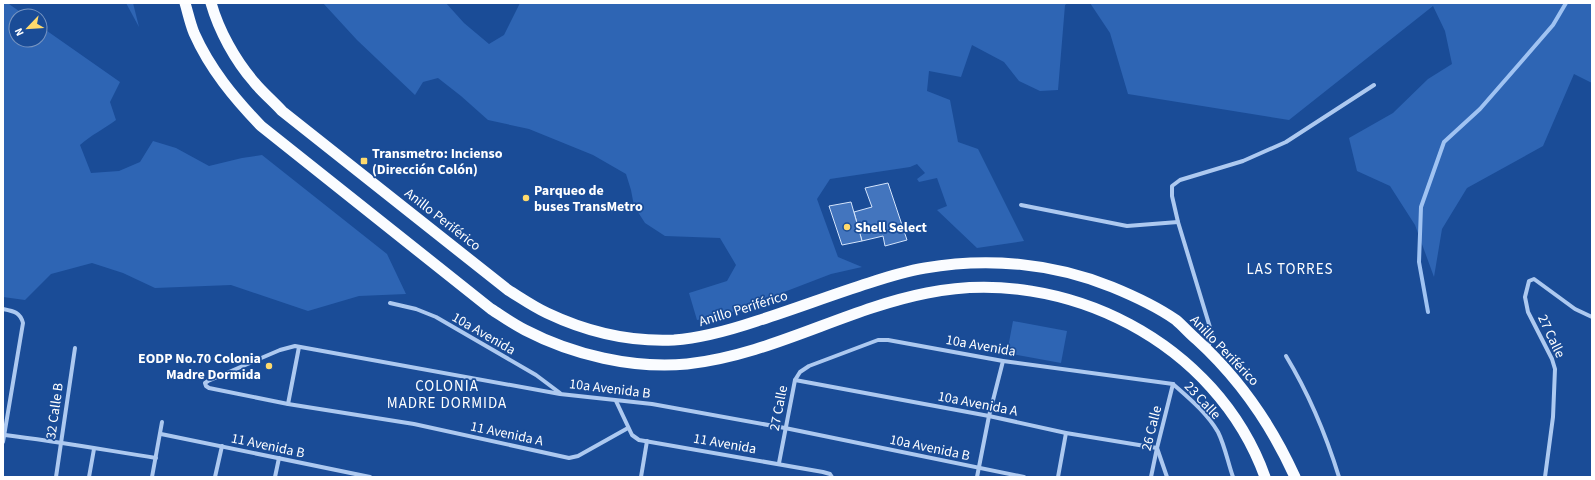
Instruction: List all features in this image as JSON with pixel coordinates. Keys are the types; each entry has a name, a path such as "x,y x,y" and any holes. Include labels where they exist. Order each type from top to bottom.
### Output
{"highway":[{"path":"185,3 194,32 215,71 242,106 261,126 491,309 524,330 554,344 599,357 633,362 686,364 725,358 751,351 887,303 928,292 960,288 1001,288 1039,292 1093,307 1130,324 1151,336 1182,359 1207,383 1233,414 1242,429 1265,477"},
{"name":"Anillo Periférico","path":"211,3 225,37 238,60 254,82 282,111 508,290 546,313 583,328 612,336 675,340 717,334 869,283 923,268 984,262 1038,266 1093,280 1138,297 1175,320 1208,350 1254,403 1284,452 1295,477"}],"street":[{"path":"1208,350 1211,342 1211,329 1178,222 1172,196 1172,186 1180,180 1243,161 1286,142 1374,85"},
{"path":"1021,205 1127,226 1178,222"},
{"name":"27 Calle","path":"1545,477 1553,417 1555,370 1552,359 1528,312 1525,297 1528,281 1534,279 1575,309 1592,317"},
{"name":"10a Avenida","path":"390,303 416,309 436,318 536,375 560,394"},
{"path":"3,309 18,313 22,317 23,323 3,442"},
{"name":"10a Avenida","path":"795,380 800,372 809,366 878,340 888,340 1003,361 1173,384"},
{"name":"10a Avenida B","path":"209,388 206,386 208,380 286,347 299,347 560,394 652,404 785,428 1024,477"},
{"path":"288,404 299,347"},
{"name":"32 Calle B","path":"56,477 75,348"},
{"path":"1286,356 1297,374 1313,407 1329,445 1339,477"},
{"path":"977,477 1003,361"},
{"name":"27 Calle","path":"779,463 795,380"},
{"name":"10a Avenida A","path":"795,380 990,416 1066,433 1157,448"},
{"name":"26 Calle","path":"1151,477 1173,384"},
{"name":"23 Calle","path":"1173,384 1195,403 1208,417 1218,433 1233,477"},
{"name":"11 Avenida A","path":"209,388 288,404 414,424 569,458 578,456 628,428"},
{"path":"616,401 628,428"},
{"path":"152,477 162,422"},
{"name":"11 Avenida","path":"628,428 632,435 639,440 779,463 823,472 830,474 832,477"},
{"path":"1058,477 1066,433"},
{"path":"5,434 156,458"},
{"name":"11 Avenida B","path":"161,434 370,477"},
{"path":"641,477 647,441"},
{"path":"215,477 222,446"},
{"path":"1157,448 1167,477"},
{"path":"89,477 94,449"},
{"path":"275,477 279,458"},
{"path":"337,477 338,470"}],"shaded area":[{"path":"3,3 9,3 15,8 8,8 8,48 48,48 48,32 120,82 110,102 116,120 80,145 91,173 119,171 140,162 153,141 176,148 209,166 262,155 387,254 406,294 359,296 308,311 231,285 155,288 123,273 92,263 51,274 25,300 3,297"},
{"path":"126,3 133,3 139,27"},
{"path":"323,3 446,3 464,23 489,44 504,35 520,3 1068,3 1065,5 1058,90 1040,91 1019,81 1004,62 972,45 961,77 929,71 927,91 950,100 958,142 978,149 1024,241 977,248 937,210 947,206 937,178 919,182 917,179 925,173 917,164 910,167 830,179 817,199 838,257 862,267 831,274 727,314 697,320 689,293 727,281 736,265 720,238 665,236 645,223 634,206 626,174 593,155 529,129 488,120 438,78 423,82 415,95 357,40"},
{"path":"1090,3 1592,3 1592,83 1574,74 1543,146 1467,188 1442,229 1434,277 1415,225 1390,186 1357,171 1349,138 1393,113 1428,79 1452,64 1445,31 1433,6 1289,120 1128,94 1110,33"},
{"path":"1013,321 1067,331 1061,363 1007,353"}],"building":[{"path":"888,183 907,240 885,246 883,236 862,241 854,212 872,207 865,188"},
{"name":"Shell Select","path":"851,202 862,241 842,245 829,206"}],"waterway":[{"path":"1428,312 1419,262 1421,207 1444,142 1480,109 1553,25 1566,3"}],"place":[{"name":"Transmetro: Incienso (Dirección Colón)","path":"364,161"},
{"name":"Parqueo de buses TransMetro","path":"526,198"},
{"name":"Shell Select","path":"847,227"},
{"name":"EODP No.70 Colonia Madre Dormida","path":"269,366"}],"district":[{"name":"LAS TORRES","path":"1290,269"},
{"name":"COLONIA MADRE DORMIDA","path":"447,394"}]}
